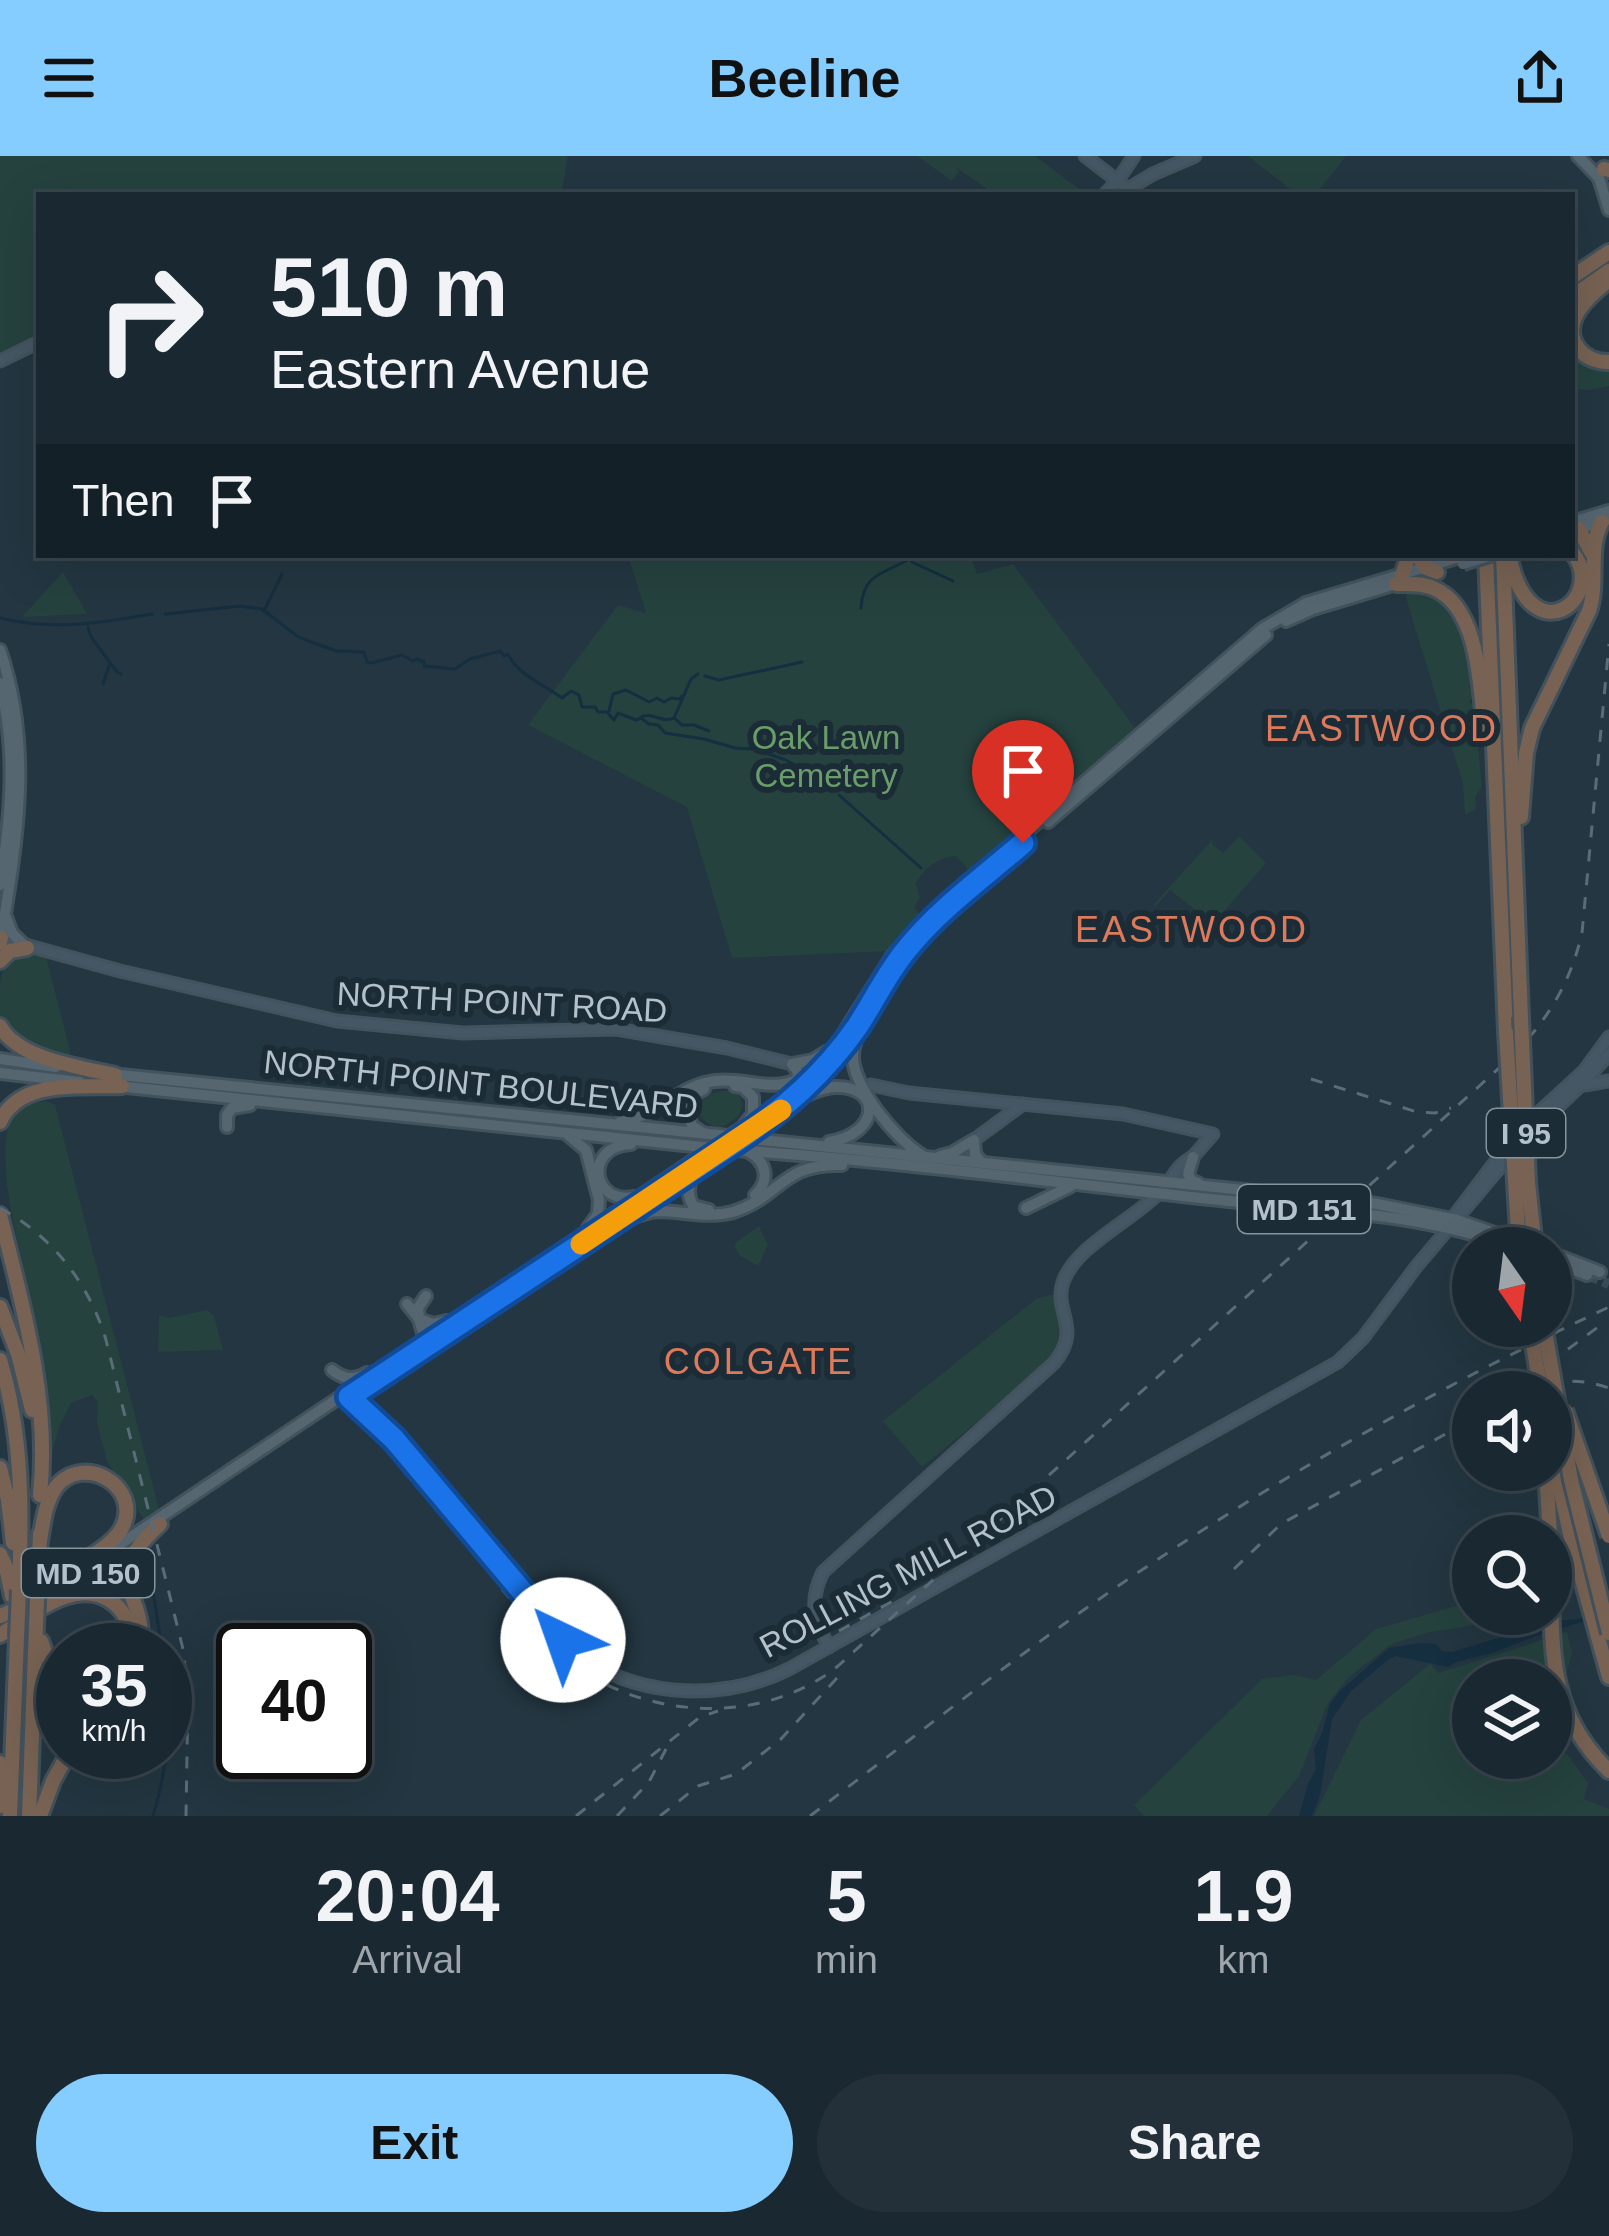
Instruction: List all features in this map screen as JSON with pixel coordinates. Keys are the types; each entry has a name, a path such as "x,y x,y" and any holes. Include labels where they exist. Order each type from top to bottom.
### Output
{"highway":[{"path":"1575,275 1609,252"},
{"path":"1575,296 1609,271"},
{"path":"1575,322 1579,310 1609,280"},
{"path":"1575,342 1584,356 1609,362"},
{"path":"1515,894 1529,739 1589,611 1595,534 1606,517"},
{"path":"1575,526 1587,542 1595,569"},
{"path":"1507,558 1528,602 1554,612 1568,609 1584,590 1584,569 1575,557"},
{"name":"I 95","path":"1486,558 1516,1227"},
{"name":"I 95","path":"1506,558 1515,894 1526,1143 1535,1227"},
{"path":"1399,580 1422,562"},
{"path":"1399,580 1440,591 1461,610 1468,625 1498,841"},
{"path":"0,962 10,951 27,947"},
{"path":"0,1026 12,1043 29,1052 119,1080"},
{"path":"0,1122 11,1104 27,1094 119,1080"},
{"path":"1,1216 35,1367 44,1458 40,1495"},
{"path":"0,1307 32,1409 40,1495 38,1623"},
{"path":"1548,1347 1609,1677"},
{"path":"1550,1347 1570,1428 1609,1536"},
{"path":"0,1360 14,1413 22,1510 20,1596 7,1637 5,1816"},
{"path":"0,1468 20,1596"},
{"path":"0,1619 20,1596 119,1533 126,1511 119,1488 98,1473 77,1473 64,1479 49,1501 40,1549"},
{"path":"1563,1491 1604,1637"},
{"path":"139,1623 127,1570 135,1548 160,1524"},
{"path":"0,1554 20,1596"},
{"path":"7,1637 55,1600 81,1594 110,1600 127,1623"},
{"path":"1552,1635 1557,1685 1568,1714 1583,1742 1604,1766"},
{"path":"29,1816 36,1666"},
{"path":"0,1763 5,1816"},
{"path":"40,1816 54,1779"}],"main road":[{"path":"1568,156 1606,175"},
{"path":"1582,156 1606,175 1609,210"},
{"path":"1575,526 1606,517"},
{"name":"MD 150","path":"1165,717 1249,639 1290,615 1399,580 1422,562 1463,558"},
{"name":"MD 150","path":"425,1340 671,1177 737,1144 813,1072 838,1042 885,965 916,932 1265,632 1315,600 1399,580"},
{"path":"0,650 14,703 21,767 19,817 0,940"},
{"path":"0,683 13,782 0,885"},
{"path":"5,913 12,933 27,947"},
{"name":"MD 150","path":"7,1637 347,1395 737,1144 788,1105 830,1062 916,932"},
{"path":"869,1008 854,1046 857,1076 898,1137 926,1161"},
{"path":"608,1124 650,1112 676,1094 710,1081 798,1084 792,1064 813,1060 838,1042"},
{"name":"NORTH POINT BOULEVARD","path":"2,1066 213,1096 703,1148 737,1144 843,1158 982,1163 1452,1222"},
{"path":"857,1076 871,1084"},
{"path":"167,1079 206,1089 213,1096"},
{"name":"NORTH POINT BOULEVARD","path":"119,1080 167,1079 790,1142 1074,1185 1219,1188 1379,1204 1452,1222"},
{"path":"713,1135 696,1130 689,1121 689,1101 699,1091 729,1086 748,1090 754,1102 752,1117 737,1144 692,1178 687,1192 693,1206 725,1208 761,1189 764,1166 737,1144"},
{"path":"788,1105 812,1092 838,1087 860,1094 869,1109 865,1125 852,1135 826,1142 790,1142"},
{"path":"227,1127 232,1108 277,1103"},
{"path":"560,1131 586,1150 599,1204 592,1224 562,1250"},
{"path":"605,1228 644,1213 730,1213 763,1197 786,1178 819,1165 926,1161 974,1140 975,1154 982,1163"},
{"path":"658,1142 611,1148 601,1160 600,1181 607,1192 626,1199 671,1177"},
{"path":"1193,1157 1188,1171 1192,1181 1219,1188"},
{"path":"1016,1179 1033,1189 1026,1208 1074,1185"},
{"name":"MD 151","path":"1452,1222 1466,1227"},
{"path":"1572,1265 1594,1274"},
{"path":"332,1370 342,1378 359,1377 411,1352 425,1340 418,1308 426,1296"},
{"path":"407,1304 419,1319 437,1324 461,1316"},
{"name":"MD 150","path":"20,1596 134,1537 347,1395"},
{"path":"236,1467 257,1439"}],"street":[{"path":"1085,156 1118,180 1123,192 1195,156"},
{"path":"1106,192 1134,156"},
{"path":"0,362 36,344"},
{"name":"NORTH POINT ROAD","path":"0,940 337,1021 463,1033 616,1029 792,1064"},
{"path":"1452,1222 1525,1138 1575,1090 1609,1037"},
{"path":"1452,1222 1532,1117 1609,1054"},
{"path":"1592,1066 1599,1079 1609,1077"},
{"path":"1575,1090 1609,1077"},
{"path":"830,1647 814,1610 824,1572 1054,1364 1067,1337 1061,1292 1067,1273 1164,1188 1214,1134 1123,1114 909,1093 871,1084"},
{"path":"974,1140 1023,1104"},
{"name":"ROLLING MILL ROAD","path":"347,1395 394,1439 568,1646 593,1664 651,1686 677,1690 742,1687 830,1647 1338,1362 1363,1338 1452,1222"}],"green space":[{"path":"0,156 568,156 562,192 36,192 36,336 0,354"},
{"path":"917,156 1035,156 1083,192 992,192 954,166 959,171 952,181"},
{"path":"1248,156 1346,156 1317,192 1294,192"},
{"path":"1575,360 1585,367 1609,370 1609,386 1575,389"},
{"name":"Oak Lawn Cemetery","path":"629,558 971,558 977,574 1013,564 1135,728 970,872 956,856 928,868 916,883 920,897 914,907 921,916 890,951 732,958 687,807 528,725 618,605 646,613"},
{"path":"63,572 87,614 22,617"},
{"path":"1414,592 1446,602 1453,620 1463,628 1482,787 1475,797 1476,809 1465,815 1463,784 1405,595"},
{"path":"1239,836 1266,863 1213,924 1170,890 1155,907 1213,839 1212,844 1223,853"},
{"path":"21,950 46,957 73,1062 22,1047 0,1025 5,961"},
{"path":"729,1090 739,1094 743,1106 739,1115 721,1127 706,1122 696,1110 699,1104 709,1095"},
{"path":"47,1101 55,1105 159,1509 144,1520 107,1461 97,1423 98,1402 92,1395 71,1403 51,1456 43,1367 10,1206 5,1150 16,1113"},
{"path":"759,1226 768,1245 758,1266 740,1256 735,1243"},
{"path":"1057,1295 1062,1328 1048,1361 922,1467 883,1421 1036,1299"},
{"path":"207,1310 214,1316 223,1350 158,1352 159,1315 169,1318"},
{"path":"1452,1607 1452,1629 1390,1645 1349,1677 1328,1703 1299,1776 1267,1816 1144,1816 1134,1805 1262,1679 1294,1675 1316,1680 1376,1629"},
{"path":"1558,1635 1568,1635 1570,1659 1483,1659"},
{"path":"1430,1664 1439,1673 1452,1669 1452,1779 1572,1779 1572,1761 1588,1783 1584,1799 1609,1809 1609,1816 1314,1816 1361,1720"}],"water":[{"path":"1609,1606 1607,1614 1572,1625 1572,1620"},
{"path":"1508,1635 1539,1635 1492,1653 1452,1659 1448,1667 1396,1656 1389,1659 1351,1691 1332,1719 1320,1795 1312,1816 1299,1816 1316,1769 1314,1749 1339,1692 1389,1648 1421,1643 1452,1652"}],"waterway":[{"path":"861,608 870,581 909,559"},
{"path":"912,562 953,581"},
{"path":"265,609 282,574"},
{"path":"165,614 240,606 262,609 297,636 337,651 364,652 371,663 402,655 424,666 455,669 470,659 500,651 562,698 571,691 579,695 582,707 595,707 614,720 618,713 641,718 665,733 754,749 786,760 833,790"},
{"path":"0,618 57,625 152,614"},
{"path":"88,627 121,674"},
{"path":"705,676 719,680 802,662"},
{"path":"103,684 110,663"},
{"path":"674,718 691,679 698,674"},
{"path":"609,711 613,694 626,690 649,702 682,696"},
{"path":"641,717 674,718 682,725 709,731"},
{"path":"839,795 921,868"},
{"path":"148,1559 158,1623"},
{"path":"153,1816 162,1779"}],"tunnel":[{"path":"1589,1276 1609,1284"}],"railway":[{"path":"502,1589 571,1663 601,1682 669,1705 741,1706 775,1699 838,1666 1508,1060 1545,1018 1571,970 1582,933 1609,644"},
{"path":"1311,1079 1417,1112 1451,1108"},
{"path":"0,1208 36,1232 66,1263 90,1299 106,1340 183,1649 188,1693 186,1816"},
{"path":"810,1816 1059,1628 1218,1520 1410,1407 1609,1307"},
{"path":"1538,1371 1598,1327"},
{"path":"1572,1381 1609,1388"},
{"path":"1234,1569 1281,1524 1452,1430"},
{"path":"839,1631 898,1598"},
{"path":"660,1816 698,1786 736,1774 781,1739 837,1678"},
{"path":"576,1816 700,1717 718,1711"},
{"path":"617,1816 649,1782 666,1749"}],"slow traffic":[{"path":"581,1244 781,1110"}],"district":[{"name":"EASTWOOD","path":"1382,728"},
{"name":"EASTWOOD","path":"1192,929"},
{"name":"COLGATE","path":"759,1361"}],"route":[{"path":"563,1640 394,1439 349,1397 788,1105 842,1047 912,942 1023,843"}]}
